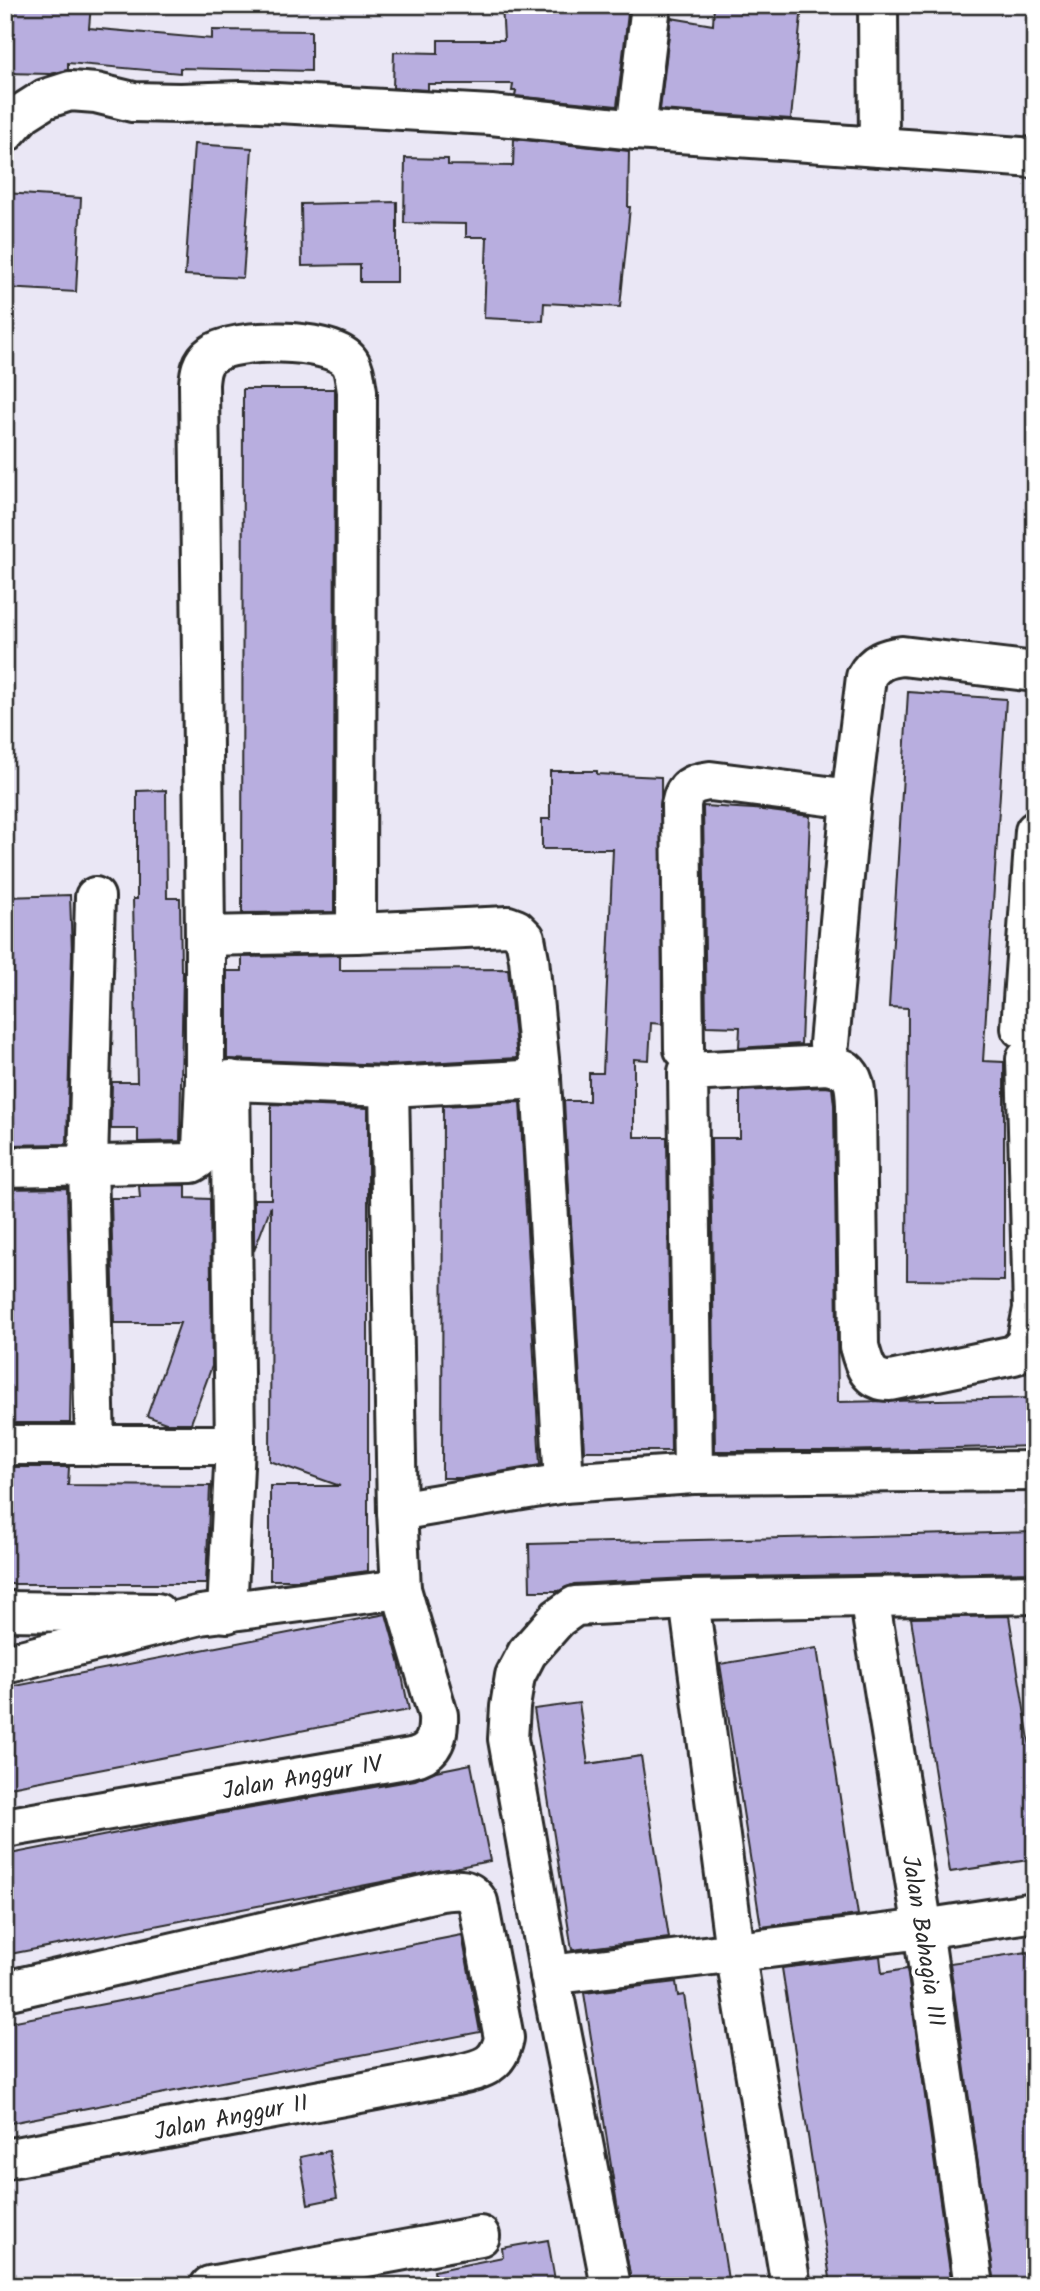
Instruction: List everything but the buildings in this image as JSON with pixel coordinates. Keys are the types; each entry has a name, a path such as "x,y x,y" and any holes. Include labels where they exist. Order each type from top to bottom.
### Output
{"street":[{"path":"636,130 651,5"},
{"path":"878,5 879,147"},
{"path":"5,133 23,113 45,99 70,91 96,93 133,103 241,101 491,116 636,130 1035,158"},
{"path":"213,1614 235,1445 217,1080 205,936 199,384 200,370 211,355 222,349 255,342 311,344 348,360 354,373 357,391 356,933"},
{"path":"828,1044 851,799 866,677 874,665 902,656 1035,672"},
{"path":"684,1049 681,805 689,786 710,781 851,799"},
{"path":"693,1474 688,1072 828,1065 844,1069 851,1078 855,1085 856,1104 859,1346 871,1377 890,1381 1014,1355 1026,1344 1033,1309 1026,1059 1035,831"},
{"path":"95,897 88,1164 95,1446"},
{"path":"205,936 508,926 516,929 525,938 528,945 541,1079 564,1483"},
{"path":"217,1080 389,1087 541,1079"},
{"path":"5,1167 180,1164 195,1161 202,1149 217,1080"},
{"name":"Jalan Anggur IV","path":"5,1828 421,1756 429,1751 438,1736 438,1715 401,1589 397,1511 389,1087"},
{"path":"5,1445 235,1445"},
{"path":"397,1511 564,1483 693,1474 1035,1471"},
{"path":"5,1664 213,1614 401,1589"},
{"path":"611,2286 550,1975 508,1739 515,1676 527,1653 558,1618 575,1606 689,1600 1035,1594"},
{"name":"Jalan Bahagia III","path":"869,1597 923,1929 974,2286"},
{"path":"689,1600 735,1951 791,2286"},
{"path":"5,1611 213,1614"},
{"name":"Jalan Anggur II","path":"5,1991 441,1891 465,1890 478,1902 504,2038 499,2056 492,2063 456,2075 5,2159"},
{"path":"550,1975 923,1929 1035,1912"},
{"path":"210,2286 480,2236"}]}
